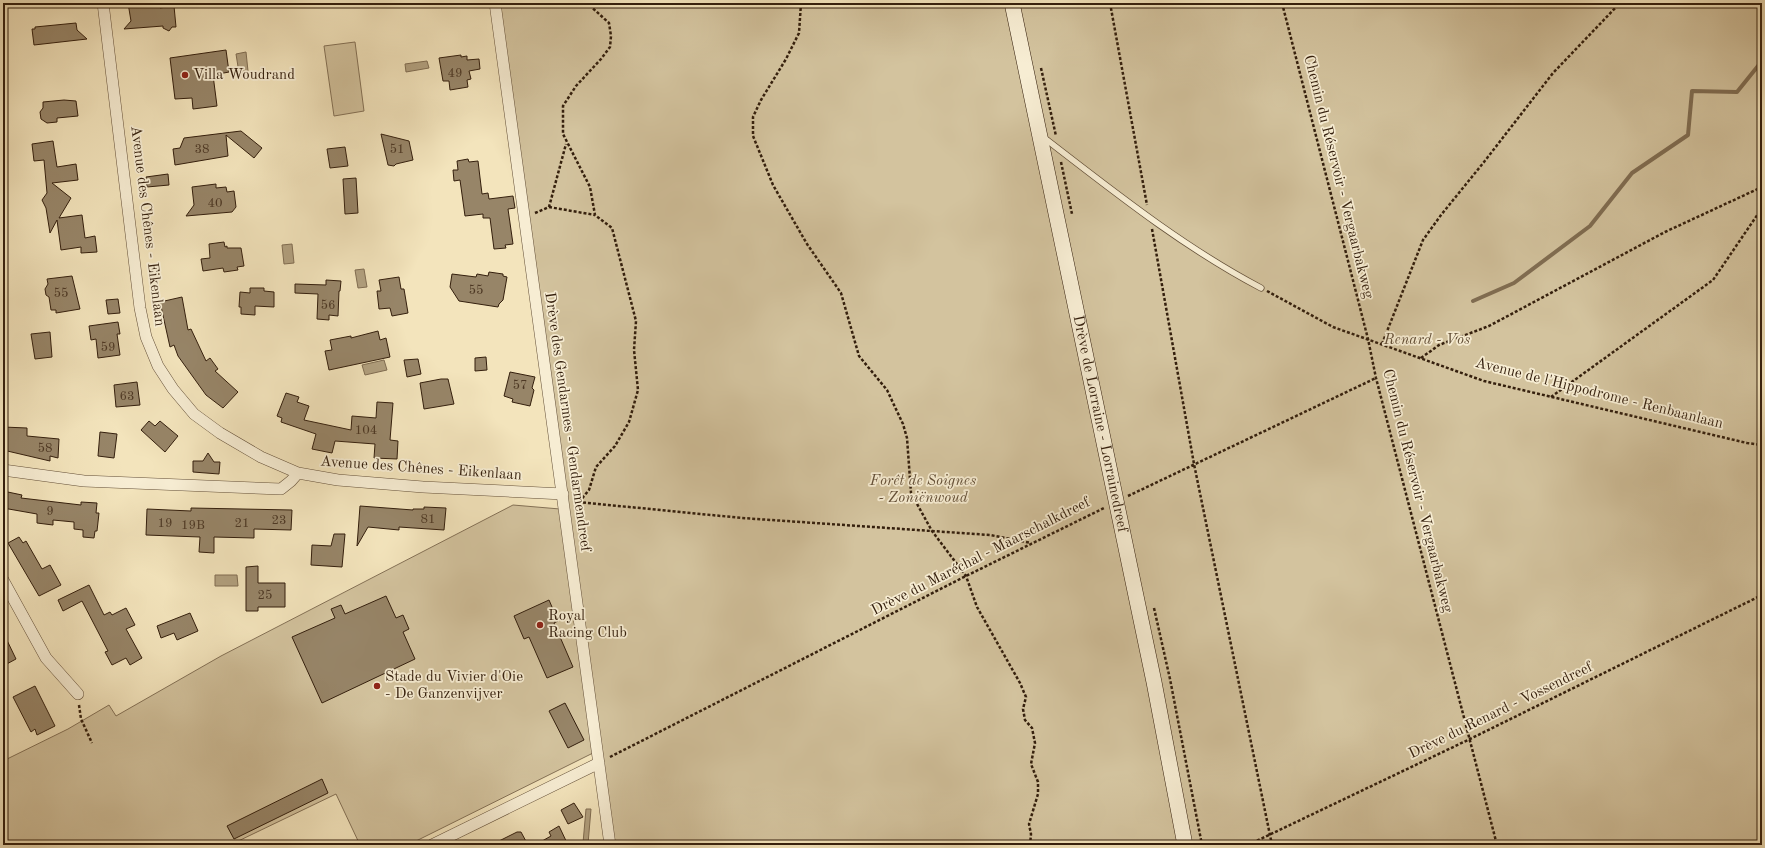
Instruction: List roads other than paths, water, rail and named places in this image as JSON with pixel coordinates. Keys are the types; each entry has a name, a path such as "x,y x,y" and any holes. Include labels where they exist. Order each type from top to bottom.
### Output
{"main road":[{"name":"Drève de Lorraine - Lorrainedreef","path":"1012,3 1115,502 1154,682 1185,845"}],"street":[{"name":"Avenue des Chênes - Eikenlaan","path":"103,3 140,308 146,337 155,359 173,389 194,414 220,433 261,456 298,473 353,481 563,498"},
{"name":"Drève des Gendarmes - Gendarmendreef","path":"495,3 523,218 610,845"},
{"path":"3,470 84,481 281,489 298,473"},
{"path":"3,580 46,658 78,694"},
{"path":"432,845 599,763"}],"lane":[{"path":"1040,134 1149,218 1232,273 1261,288"}],"waterway":[{"path":"1473,301 1514,283 1590,226 1632,173 1688,135 1692,91 1737,92 1762,61"}],"place":[{"name":"Villa Woudrand","path":"185,75"},
{"name":"Royal Racing Club","path":"540,625"},
{"name":"Stade du Vivier d'Oie - De Ganzenvijver","path":"377,686"}],"park label":[{"name":"Renard - Vos","path":"1427,340"},
{"name":"Forêt de Soignes - Zoniënwoud","path":"923,490"}]}
